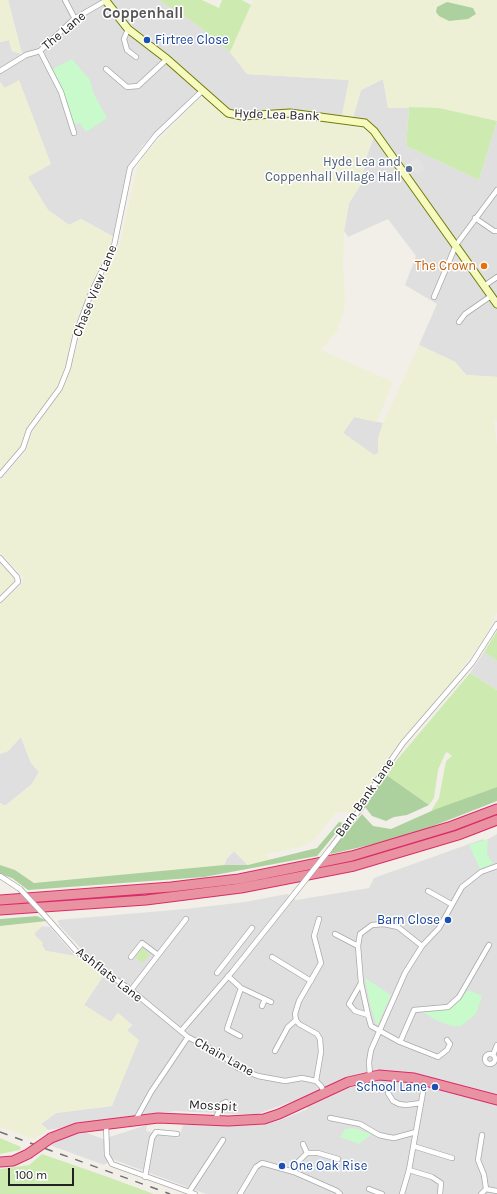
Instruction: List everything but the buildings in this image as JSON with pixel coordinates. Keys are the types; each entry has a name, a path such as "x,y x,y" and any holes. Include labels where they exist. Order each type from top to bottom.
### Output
{"highway":[{"path":"0,900 171,887 239,878 352,856 452,826 497,808"},
{"path":"0,910 146,900 241,888 354,866 458,835 497,820"},
{"name":"Mosspit","path":"0,1162 13,1161 28,1154 51,1138 77,1128 172,1118 214,1120 264,1119 279,1114 348,1082 370,1076 403,1076 497,1100"}],"street":[{"path":"65,0 75,19"},
{"name":"The Lane","path":"0,71 26,55 40,52 75,19 106,0"},
{"name":"Hyde Lea Bank","path":"106,0 128,29 167,59 228,113 235,115 290,113 365,123 374,131 497,304"},
{"path":"128,29 124,39 127,50 136,57"},
{"path":"40,52 61,92 74,133"},
{"path":"106,69 127,87 138,86 167,59"},
{"name":"Chase View Lane","path":"0,475 23,448 29,430 60,388 68,368 76,333 91,293 114,246 130,168 156,135 202,91"},
{"path":"434,297 456,245 497,190"},
{"path":"475,218 494,231 497,231"},
{"path":"484,286 497,277"},
{"path":"459,322 465,314 491,296"},
{"path":"0,558 17,577 18,582 0,600"},
{"name":"Barn Bank Lane","path":"180,1031 232,972 330,849 361,808 378,779 403,743 472,663 497,624"},
{"path":"370,1076 370,1055 405,973 422,946 439,928 451,904 462,887 481,872 497,866"},
{"name":"Ashflats Lane","path":"0,876 20,889 78,952 131,990 188,1037"},
{"path":"428,891 451,904"},
{"path":"319,918 314,936 321,963 297,1005 295,1014 296,1020 305,1028 317,1034 320,1039 321,1052 316,1081 322,1086 325,1093"},
{"path":"131,990 186,919"},
{"path":"422,946 398,927 384,924 372,925 360,934 358,946 361,983 368,1015 371,1026 400,1042 438,1057 448,1050 450,1044 447,1040"},
{"path":"217,973 225,965 252,928"},
{"path":"335,934 358,946"},
{"path":"131,957 142,943 158,955"},
{"path":"400,1042 414,1010 448,1007 459,997 489,945"},
{"path":"272,957 311,981"},
{"path":"225,965 232,972"},
{"path":"228,976 241,988 271,1002"},
{"path":"361,983 351,998 349,1004 355,1011 368,1015"},
{"path":"240,1036 227,1029 241,988"},
{"path":"262,1006 265,999"},
{"path":"275,1052 288,1027 296,1020"},
{"path":"136,1121 151,1092 188,1037"},
{"name":"Chain Lane","path":"188,1037 220,1054 238,1068 258,1076 285,1080 302,1078 316,1081"},
{"path":"495,1058 497,1045"},
{"path":"402,1194 409,1170 425,1081"},
{"path":"388,1093 393,1101 399,1104 406,1105 421,1103"},
{"path":"214,1120 222,1104 226,1102"},
{"path":"330,1118 360,1124 379,1135 394,1138 416,1132"},
{"path":"106,1124 106,1155 117,1167 195,1194"},
{"path":"145,1177 152,1138 156,1132 177,1134"},
{"path":"482,1135 478,1160 484,1175 486,1189"},
{"path":"189,1192 223,1140"},
{"path":"303,1144 307,1154"},
{"path":"413,1146 452,1158"},
{"path":"294,1172 297,1163 307,1154 318,1153 338,1159"},
{"path":"240,1194 259,1163 294,1172 338,1190 340,1194"},
{"path":"409,1170 432,1177 441,1183 440,1194"},
{"path":"369,1189 382,1194"},
{"path":"486,1189 497,1191"},
{"path":"480,1194 486,1189"}],"shaded area":[{"path":"8,0 159,0 196,24 230,52 247,74 349,80 342,116 302,110 241,114 227,108 201,87 142,146 128,168 114,237 81,219 69,225 48,210 27,177 50,164 19,81 5,88 0,82 0,42 9,40 12,51 22,54"},
{"path":"383,79 388,107 409,107 406,146 479,180 497,121 497,377 466,375 455,362 419,345 437,304 405,285 416,256 388,219 348,237 344,231 349,203 361,184 366,158 374,136 379,135 353,118 361,90"},
{"path":"417,157 426,169 417,175 409,163"},
{"path":"354,417 383,423 378,439 378,453 374,455 343,433"},
{"path":"484,652 497,661 497,690 470,673"},
{"path":"21,737 31,763 39,772 32,784 5,806 0,803 0,754 8,751"},
{"path":"497,834 497,1194 206,1194 112,1159 104,1165 47,1144 79,1130 103,1139 147,1125 146,1131 179,1138 183,1125 260,1125 278,1121 308,1109 302,1098 254,1115 175,1111 48,1130 41,1124 56,1113 112,1106 127,1030 132,1025 118,1013 111,1022 84,1005 103,976 133,994 135,990 88,956 59,925 58,920 185,909 245,902 287,894 296,900 369,888 374,878 483,839 485,841"},
{"path":"234,851 248,865 224,865 227,858"},
{"path":"42,926 50,927 75,956 46,951 34,934"}],"green space":[{"path":"0,0 8,0 22,54 12,51 9,40 0,42"},
{"path":"159,0 202,0 219,8 222,0 242,0 251,5 230,52 196,24"},
{"path":"253,0 497,0 497,121 439,108 388,108 383,79 361,90 353,118 342,116 349,80 247,74 230,52"},
{"path":"447,2 473,8 476,14 468,19 449,21 439,16 436,12 437,7"},
{"path":"72,59 90,80 93,92 107,118 86,132 80,123 74,125 64,94 53,69"},
{"path":"19,80 51,164 28,177 48,210 69,225 81,219 114,237 76,321 65,369 57,389 27,430 21,447 0,471 0,82 5,88"},
{"path":"199,99 203,99 227,118 238,121 290,117 316,119 362,129 374,136 366,158 361,184 349,203 344,231 343,266 345,299 343,314 337,331 321,350 393,382 377,422 354,417 343,433 374,455 378,453 378,439 383,423 419,345 455,362 466,375 497,377 497,421 494,419 497,445 497,612 486,636 450,685 395,748 355,811 348,813 337,811 314,840 301,847 265,854 272,860 248,865 234,851 227,858 224,865 33,883 15,870 0,865 0,803 5,806 32,784 39,772 31,763 21,737 8,751 0,754 0,604 21,585 24,578 0,552 0,481 24,454 33,431 66,382 90,303 119,247 137,169 144,155"},
{"path":"409,107 439,108 497,121 479,180 406,146"},
{"path":"0,563 14,578 14,584 0,597"},
{"path":"497,631 497,661 484,652"},
{"path":"470,673 497,690 497,787 431,811 439,798 446,761 452,756 447,752 445,754 438,770 434,798 429,805 385,774"},
{"path":"385,774 429,805 407,815 394,817 386,821 372,816 365,807"},
{"path":"497,787 497,801 405,837 331,854 331,851 362,814 373,826 391,829 436,809"},
{"path":"339,822 344,823 317,856 204,877 28,890 12,878 0,874 0,865 15,870 34,883 224,865 248,865 317,848"},
{"path":"488,839 487,854 493,864 480,869 469,845"},
{"path":"37,916 47,921 0,926 0,919"},
{"path":"42,922 42,926 34,934 43,943 42,946 46,951 75,956 103,976 84,1005 111,1022 118,1013 132,1025 127,1030 139,1040 112,1106 56,1113 41,1124 48,1130 34,1139 0,1127 0,926"},
{"path":"142,948 150,954 143,963 135,957"},
{"path":"365,978 391,995 377,1026 370,1005"},
{"path":"468,990 482,996 476,1014 461,1026 452,1026 436,1020 421,1011 455,1005"},
{"path":"353,1128 371,1135 359,1144 340,1137 345,1129"},
{"path":"0,1138 21,1147 20,1150 0,1154"},
{"path":"42,1154 154,1194 0,1194 0,1169 29,1165"}],"railway":[{"path":"0,1132 170,1194"}],"place":[{"name":"Firtree Close","path":"147,40"},
{"name":"Hyde Lea and Coppenhall Village Hall","path":"409,169"},
{"name":"The Crown","path":"484,266"},
{"name":"Barn Close","path":"448,920"},
{"name":"School Lane","path":"435,1087"},
{"name":"One Oak Rise","path":"282,1166"}],"district":[{"name":"Coppenhall","path":"143,14"}]}
